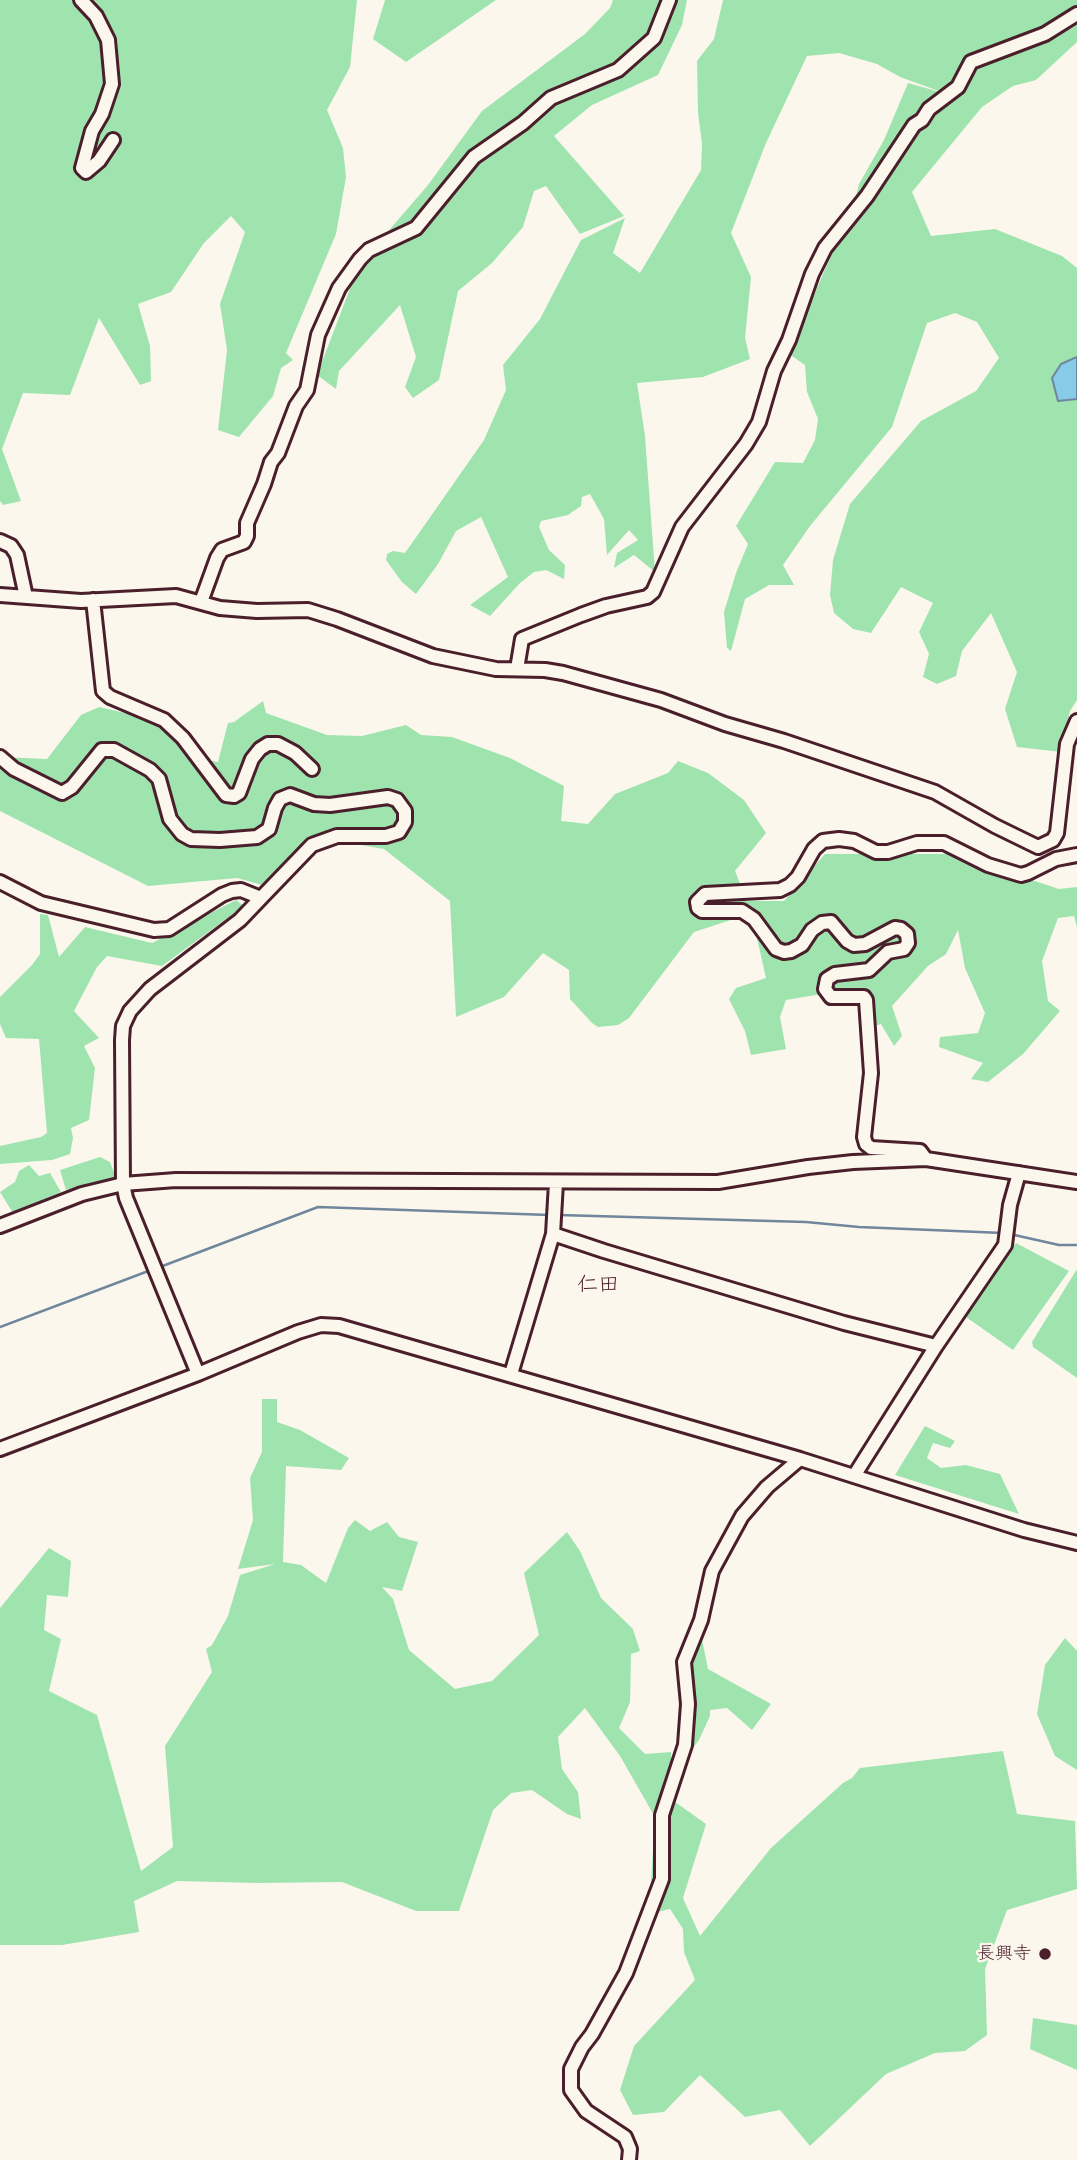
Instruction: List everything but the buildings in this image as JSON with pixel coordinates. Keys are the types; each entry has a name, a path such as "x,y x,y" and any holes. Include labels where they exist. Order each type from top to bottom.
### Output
{"street":[{"path":"81,0 96,16 108,40 112,84 102,114 92,131 82,168 86,172 99,160 113,140"},
{"path":"201,602 217,558 222,551 244,542 247,536 247,523 271,462 278,453 296,407 307,390 318,335 339,288 360,259 369,250 416,229 474,157 523,124 551,98 618,70 654,38 669,0"},
{"path":"517,669 522,639 606,606 647,597 653,592 682,527 746,444 759,422 774,370 789,340 812,274 825,248 867,196 914,125 922,120 929,109 958,87 971,62 1045,34 1077,14"},
{"path":"0,541 10,546 17,555 26,597"},
{"path":"0,595 93,600 177,596 220,608 257,611 308,610 433,656 496,669 563,673 661,700 724,724 784,741 935,792 1038,847 1053,840 1057,833 1067,744 1077,721"},
{"path":"93,600 103,691 110,697 164,720 183,738 226,795 234,796 239,793 252,759 260,748 268,744 278,744 295,753 312,769"},
{"path":"0,757 14,769 62,793 72,787 102,750 114,750 150,770 159,779 170,819 182,834 191,839 257,837 269,829 280,799 290,795 314,804 330,805 388,797 397,800 405,811 405,822 399,832 386,836 337,836 312,845 240,920 150,989 130,1011 123,1026 123,1184 126,1198 198,1374"},
{"path":"926,1159 920,1151 872,1148 866,1144 864,1137 872,1073 866,1000 864,997 831,997 825,989 827,979 835,974 869,971 888,952 904,950 908,943 906,934 895,928 865,944 854,945 847,941 831,922 822,923 812,930 802,945 784,952 776,949 754,919 742,911 702,911 697,902 705,894 780,890 798,877 814,849 823,841 839,839 854,841 876,852 888,852 917,843 944,843 988,864 1021,875 1043,863 1072,856"},
{"path":"1053,840 1072,856"},
{"path":"0,881 41,902 155,930 169,929 232,891 241,890 261,898"},
{"path":"0,1226 82,1194 123,1184 176,1180 718,1182 853,1162 926,1159 1077,1182"},
{"path":"854,1476 936,1346 1005,1245 1010,1205 1019,1172"},
{"path":"511,1374 553,1234 556,1183"},
{"path":"553,1234 844,1323 936,1346"},
{"path":"0,1449 198,1374 298,1332 321,1325 340,1326 800,1459 1024,1530 1077,1543"},
{"path":"629,2160 630,2148 625,2137 586,2111 571,2090 571,2069 626,1973 662,1879 662,1815 685,1745 688,1704 684,1662 701,1620 712,1571 742,1516 767,1487 800,1459"}],"green space":[{"path":"0,0 357,0 350,67 327,110 343,148 346,177 336,234 286,353 293,360 281,368 273,396 239,437 218,430 227,350 220,304 245,232 231,216 204,243 171,292 138,304 150,346 151,381 140,385 99,318 70,395 23,393 2,449 21,501 3,505 0,501"},
{"path":"385,0 496,0 406,62 373,39"},
{"path":"613,0 687,0 682,25 658,75 592,105 554,136 624,216 580,234 546,186 534,191 523,227 492,263 458,291 439,380 413,398 405,387 416,357 400,305 339,371 336,389 317,375 359,265 428,185 482,111 585,34 610,8"},
{"path":"723,0 1077,0 1077,42 1036,80 1013,86 982,107 912,192 931,236 995,229 1062,256 1077,268 1077,700 1070,711 1061,752 1017,747 1005,709 1017,672 991,613 962,651 956,676 937,684 923,677 929,654 919,632 933,603 901,587 871,633 853,629 834,613 830,595 833,560 850,504 921,421 976,391 999,358 977,322 955,313 927,323 892,427 810,526 783,565 794,585 769,585 745,599 731,651 727,648 724,612 748,544 736,526 775,462 803,463 815,440 818,419 807,392 805,365 789,354 832,253 848,228 859,184 884,140 908,83 947,94 900,77 877,64 839,53 807,56 766,143 731,233 751,277 745,338 750,359 703,377 637,383 645,436 655,572 634,555 614,568 617,553 638,540 629,530 607,555 604,519 590,494 582,497 581,506 568,515 541,521 539,527 549,550 565,565 564,579 546,570 534,572 520,583 490,616 470,605 508,577 481,517 456,531 438,564 416,594 402,582 386,560 387,554 393,551 405,553 484,440 506,390 503,365 540,319 581,240 625,218 613,253 640,273 701,170 697,61 714,39"},
{"path":"263,701 266,713 327,735 362,736 406,725 421,735 452,737 510,758 564,786 561,821 588,824 615,794 668,773 678,761 708,773 744,800 766,833 735,871 747,901 784,901 825,854 953,854 1059,889 1077,887 1077,927 1074,916 1058,918 1042,961 1048,1001 1060,1011 1023,1054 988,1082 971,1079 983,1063 939,1047 940,1037 978,1033 985,1013 965,968 958,930 946,954 928,966 892,1006 902,1036 894,1046 881,1024 872,1027 870,992 852,989 786,1000 780,1017 786,1049 751,1055 745,1031 729,999 736,988 766,978 754,925 737,918 694,932 629,1018 618,1025 598,1027 592,1023 570,999 569,970 543,953 504,997 456,1017 450,901 384,849 309,836 262,885 237,878 148,886 0,811 0,757 47,759 81,715 99,707 147,718 169,732 191,757 218,762 228,723 234,722"},
{"path":"236,900 244,906 162,966 107,956 97,967 74,1011 99,1038 84,1046 95,1068 89,1120 71,1128 73,1138 70,1154 52,1160 0,1164 0,1146 41,1137 47,1133 39,1039 6,1038 0,1024 0,997 40,954 40,914 48,915 59,957 85,927 152,943"},
{"path":"100,1157 110,1162 117,1181 66,1190 60,1170"},
{"path":"29,1165 39,1176 50,1173 61,1192 13,1213 0,1192 15,1182 19,1171"},
{"path":"1016,1243 1069,1271 1013,1350 966,1317"},
{"path":"1077,1269 1077,1378 1033,1347 1032,1342"},
{"path":"262,1399 277,1399 277,1422 300,1430 349,1458 341,1470 286,1466 283,1562 301,1565 326,1583 348,1528 355,1520 370,1531 387,1522 399,1537 418,1542 402,1591 382,1587 393,1599 409,1650 455,1689 492,1681 539,1635 524,1573 567,1532 580,1551 601,1598 633,1629 640,1651 631,1654 630,1702 619,1728 645,1754 671,1752 671,1799 706,1824 683,1898 700,1936 771,1848 860,1768 1003,1751 1017,1814 1075,1821 1077,1889 1007,1910 985,1969 987,2035 965,2051 935,2053 886,2074 810,2146 780,2110 745,2117 700,2075 664,2112 633,2115 620,2090 634,2046 695,1980 684,1952 683,1929 670,1909 649,1914 655,1817 620,1756 585,1708 558,1737 562,1769 578,1792 581,1819 567,1814 532,1790 511,1793 493,1810 459,1911 416,1911 342,1882 177,1881 134,1901 139,1932 62,1945 0,1945 0,1608 49,1548 71,1561 68,1597 47,1595 44,1630 61,1639 49,1691 97,1715 141,1871 173,1847 165,1746 212,1672 206,1649 212,1645 228,1616 240,1575 275,1564 238,1569 253,1520 250,1478 262,1452"},
{"path":"925,1426 955,1441 950,1448 933,1443 927,1458 941,1468 966,1465 1000,1474 1019,1514 895,1475"},
{"path":"701,1634 708,1669 771,1704 752,1730 727,1708 710,1710 699,1740 690,1752 691,1656"},
{"path":"1065,1638 1077,1651 1077,1770 1055,1756 1037,1714 1045,1665"},
{"path":"1033,2018 1077,2025 1077,2070 1030,2049"}],"water":[{"path":"1077,357 1077,399 1058,401 1052,378 1061,364"}],"waterway":[{"path":"160,1267 318,1207 549,1215"},
{"path":"559,1215 806,1222 1003,1233"},
{"path":"1010,1234 1059,1245 1077,1245"},
{"path":"0,1327 151,1270"}],"place":[{"name":"長興寺","path":"1045,1954"}],"district":[{"name":"仁田","path":"598,1285"}]}
